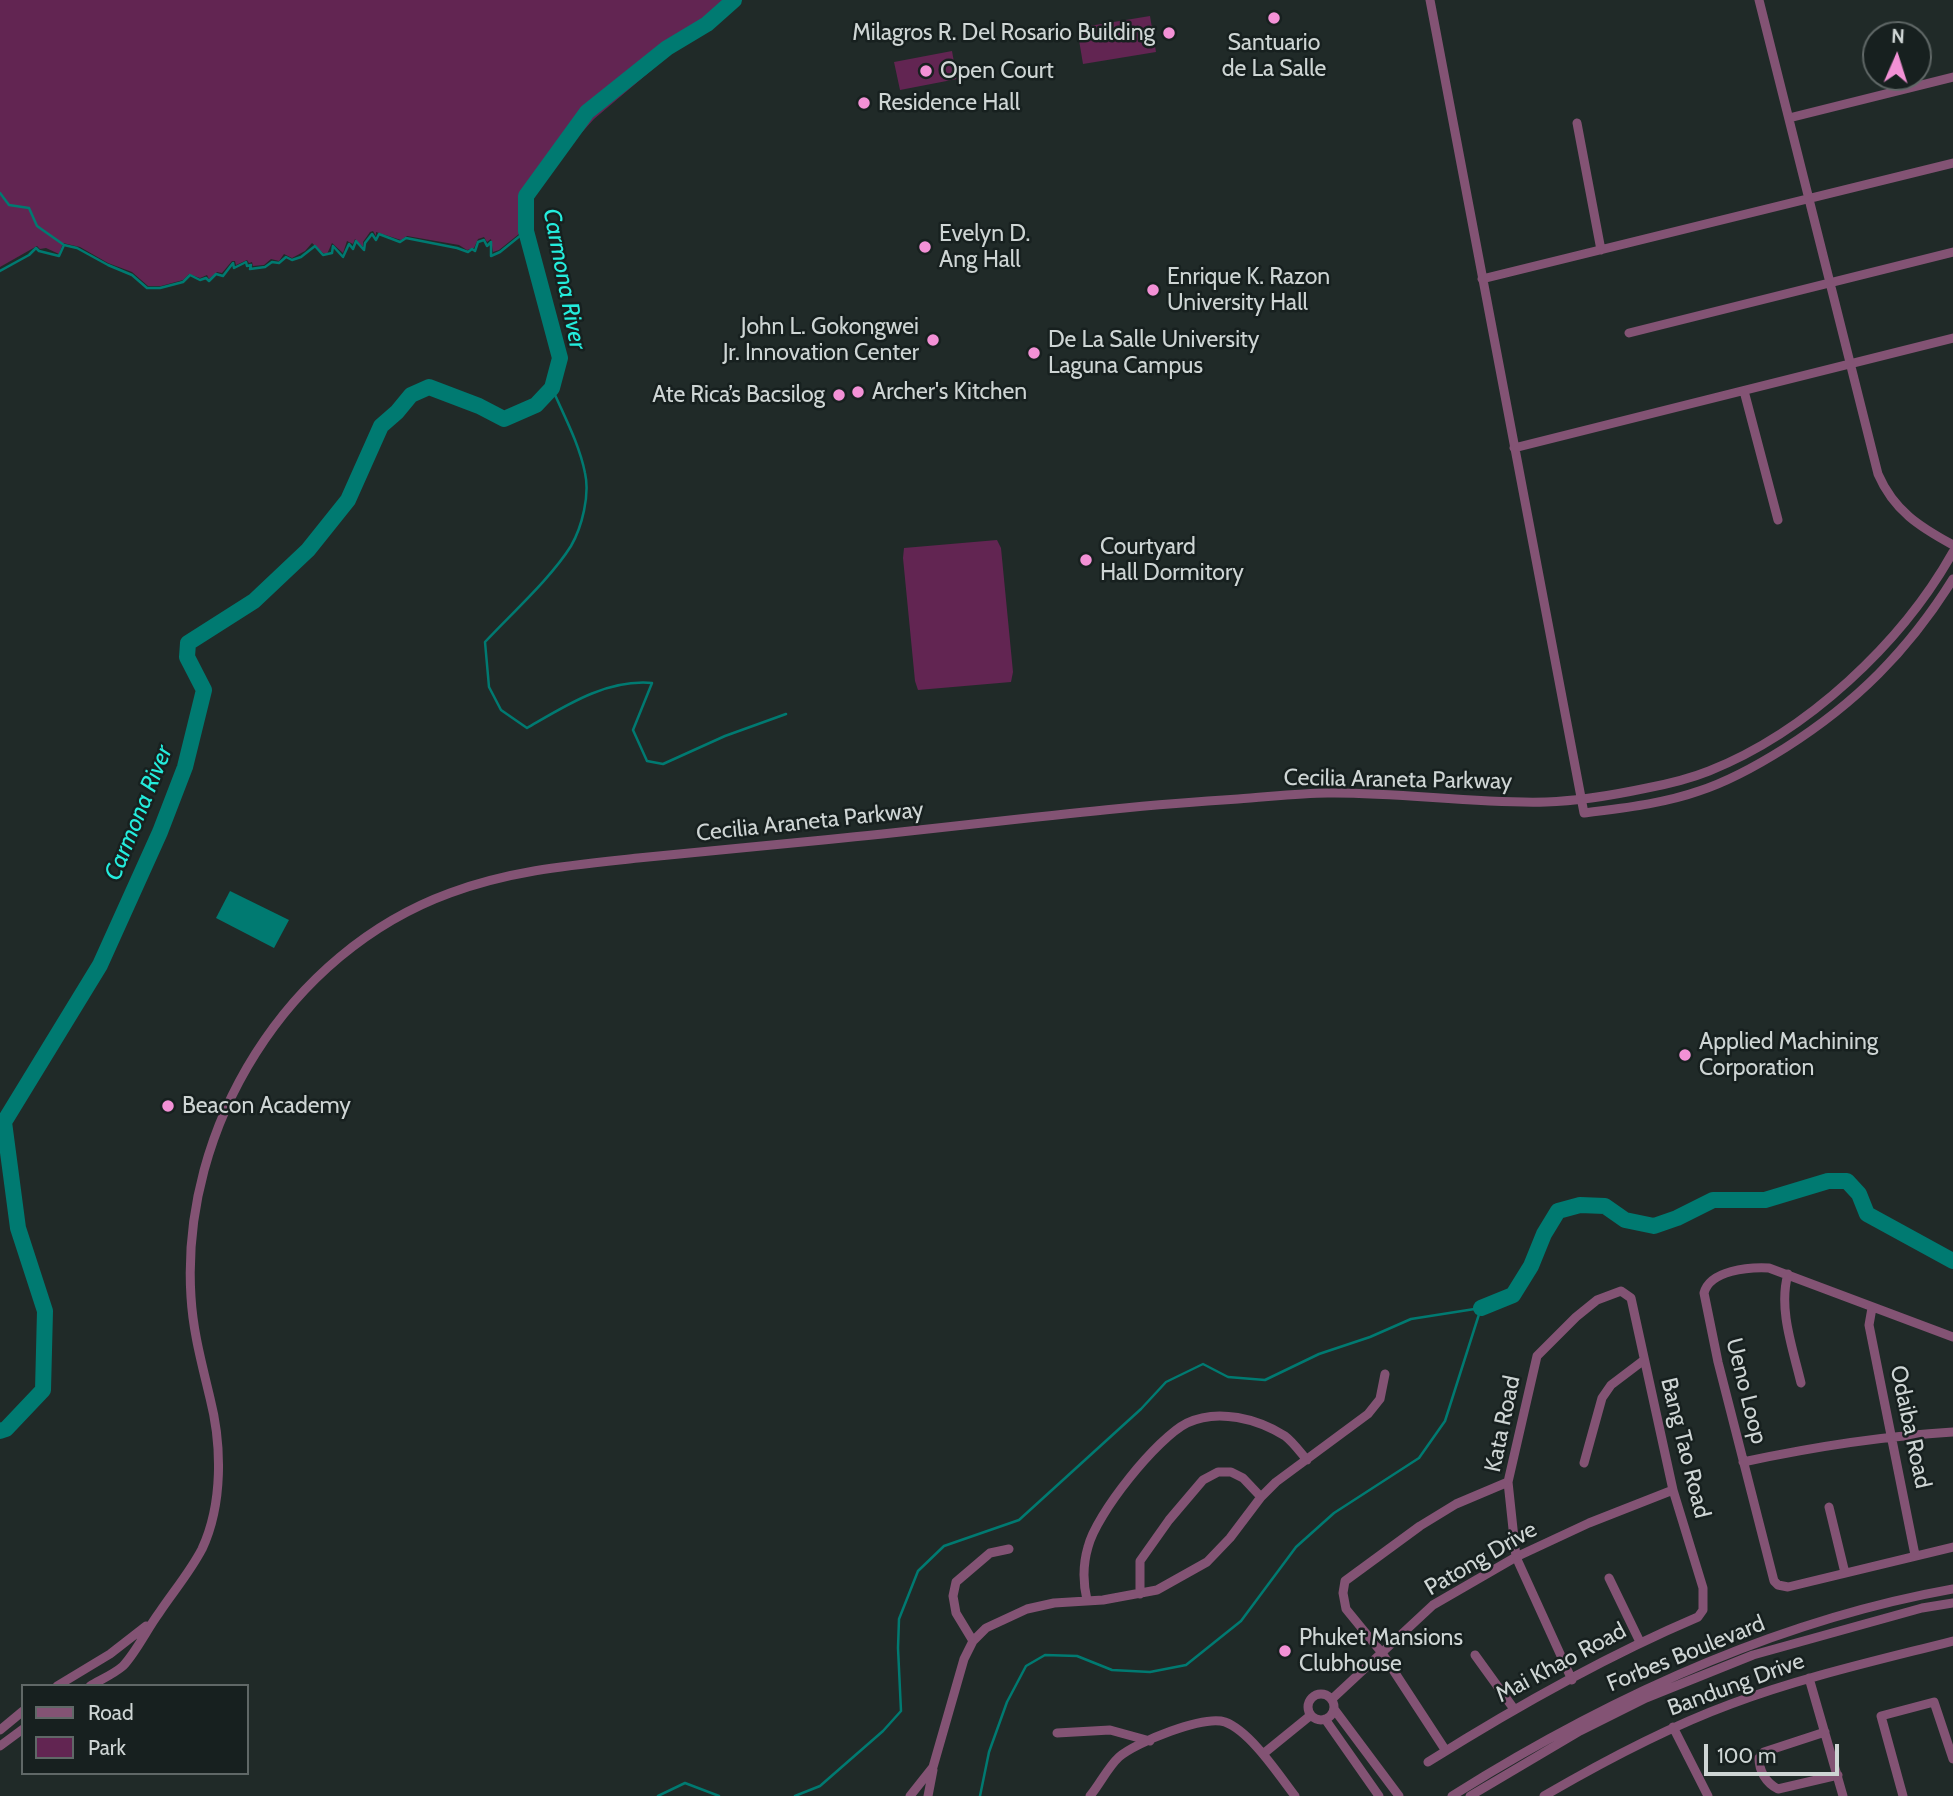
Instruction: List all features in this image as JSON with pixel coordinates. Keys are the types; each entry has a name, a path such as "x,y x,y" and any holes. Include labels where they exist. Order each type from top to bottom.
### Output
{"street":[{"path":"1430,0 1584,813 1666,800 1716,786 1807,735 1854,698 1891,663 1953,579"},
{"path":"1759,0 1878,474 1891,499 1911,521 1953,545"},
{"path":"1789,118 1953,77"},
{"path":"1577,123 1601,250"},
{"path":"1482,279 1953,163"},
{"path":"1629,333 1953,251"},
{"path":"1514,448 1953,338"},
{"path":"1744,391 1778,520"},
{"name":"Cecilia Araneta Parkway","path":"155,1618 203,1546 212,1519 217,1483 219,1444 200,1360 191,1300 191,1260 194,1217 218,1128 236,1085 257,1051 323,971 376,931 414,908 451,892 530,869 906,832 1118,807 1330,793 1545,802 1653,787 1700,775 1732,761 1785,729 1835,693 1881,651 1949,564 1953,552"},
{"name":"Ueno Loop","path":"1953,1337 1769,1268 1746,1269 1713,1279 1706,1284 1704,1293 1743,1462 1774,1581 1778,1586 1788,1587 1953,1547"},
{"path":"1788,1275 1784,1293 1786,1316 1801,1383"},
{"name":"Bang Tao Road","path":"1620,1291 1631,1298 1673,1490 1703,1588 1703,1610 1698,1617"},
{"name":"Kata Road","path":"1572,1680 1516,1557 1508,1482 1537,1356 1597,1300 1620,1291"},
{"name":"Odaiba Road","path":"1872,1308 1869,1325 1915,1555"},
{"path":"1584,1463 1602,1398 1611,1385 1644,1360"},
{"path":"928,1796 952,1693 973,1641 986,1628 1027,1609 1054,1603 1103,1600 1157,1590 1207,1562 1230,1538 1261,1497 1368,1414 1380,1399 1385,1374"},
{"path":"1087,1600 1084,1572 1088,1546 1096,1527 1131,1475 1167,1438 1188,1422 1220,1415 1255,1421 1287,1437 1307,1460"},
{"path":"1743,1462 1815,1447 1892,1436 1953,1432"},
{"path":"1140,1594 1140,1561 1169,1520 1203,1480 1218,1472 1231,1472 1243,1478 1261,1497"},
{"path":"1446,1751 1382,1653 1346,1609 1343,1593 1345,1581 1420,1526 1456,1504 1508,1482"},
{"name":"Patong Drive","path":"1333,1704 1433,1605 1516,1557 1589,1523 1673,1490"},
{"path":"1829,1507 1845,1573"},
{"path":"973,1641 956,1613 953,1596 956,1582 990,1552 1009,1549"},
{"path":"1609,1578 1640,1642"},
{"name":"Forbes Boulevard","path":"1452,1796 1586,1718 1638,1692 1753,1644 1856,1612 1953,1589"},
{"name":"Forbes Boulevard","path":"1470,1796 1580,1731 1646,1698 1753,1655 1922,1608 1953,1603"},
{"name":"Mai Khao Road","path":"1428,1762 1514,1709 1640,1642 1698,1617"},
{"path":"60,1684 110,1654 155,1618"},
{"path":"93,1684 121,1668 155,1618"},
{"name":"Bandung Drive","path":"1544,1796 1673,1727 1732,1703 1809,1678 1953,1641"},
{"path":"1475,1655 1514,1709"},
{"path":"1809,1678 1843,1796"},
{"path":"1333,1704 1331,1716 1325,1720 1311,1715 1309,1703 1321,1694 1333,1704 1399,1796"},
{"path":"1903,1796 1881,1716 1934,1702 1953,1759"},
{"path":"0,1730 21,1713"},
{"path":"1263,1754 1311,1715"},
{"path":"1325,1720 1379,1796"},
{"path":"1090,1796 1120,1756 1165,1733 1205,1721 1224,1722 1237,1730 1263,1754 1295,1796"},
{"path":"1673,1727 1708,1796"},
{"path":"0,1746 21,1730"},
{"path":"1057,1733 1110,1730 1150,1741"},
{"path":"1825,1732 1764,1752 1759,1758 1760,1772 1778,1789 1838,1775"},
{"path":"910,1796 933,1767"}],"green space":[{"path":"0,0 734,0 594,119 525,195 524,230 499,250 493,252 491,239 487,242 484,237 478,239 474,248 467,250 459,245 407,236 401,240 376,232 376,236 373,231 363,242 363,247 355,239 353,244 347,241 343,253 332,243 327,254 323,253 312,243 305,251 292,258 284,254 279,261 271,259 264,265 253,266 252,262 247,260 236,265 235,261 232,261 222,273 217,272 209,279 207,275 200,278 189,274 183,280 161,286 148,286 132,272 108,263 80,247 63,243 59,254 37,246 0,267"},
{"path":"1150,16 1156,52 1083,64 1077,28"},
{"name":"Open Court","path":"952,51 957,79 900,90 894,62"},
{"path":"997,540 1001,548 1013,672 1011,682 918,690 915,681 904,548"}],"water":[{"path":"230,891 289,920 274,948 216,918"}],"waterway":[{"name":"Carmona River","path":"0,1431 6,1429 43,1390 45,1311 18,1228 4,1122 100,965 160,832 185,767 204,690 187,657 188,643 254,601 308,550 348,500 381,426 411,395 429,387 479,406 504,419 536,405 552,388 560,358 526,231 526,196 587,112 667,48 707,24 734,0"},
{"path":"0,193 9,205 29,208 37,226 64,245 77,248 132,275 147,288 160,288 183,282 190,275 209,281 216,274 223,276 233,263 234,268 246,262 247,266 251,265 250,269 265,267 272,262 279,263 286,257 292,260 301,257 315,246 323,255 332,253 333,246 343,257 349,244 353,249 356,241 364,250 365,243 372,234 376,240 379,234 400,242 406,238 468,252 472,249 475,251 478,242 484,240 487,246 491,242 491,256 526,231"},
{"path":"0,271 29,255 36,248 59,256 64,245"},
{"path":"552,388 579,451 586,482 586,501 579,530 563,558 485,642 489,687 501,710 527,728 571,703 602,690 618,685 652,683 633,730 647,761 663,764 725,736 786,714"},
{"path":"1481,1308 1513,1295 1531,1266 1544,1234 1558,1211 1580,1205 1605,1206 1625,1220 1654,1226 1713,1200 1765,1200 1828,1181 1847,1181 1859,1194 1867,1214 1953,1261"},
{"path":"795,1796 820,1786 883,1731 901,1711 899,1619 918,1571 944,1546 1019,1520 1141,1409 1166,1382 1203,1364 1228,1377 1265,1380 1319,1354 1370,1337 1411,1319 1481,1308 1445,1421 1419,1458 1334,1513 1296,1547 1241,1621 1186,1665 1150,1672 1112,1670 1077,1656 1045,1655 1026,1666 1007,1702 989,1752 980,1796"},
{"path":"658,1796 685,1783 719,1796"}],"place":[{"name":"Santuario de La Salle","path":"1274,18"},
{"name":"Milagros R. Del Rosario Building","path":"1169,33"},
{"name":"Open Court","path":"926,71"},
{"name":"Residence Hall","path":"864,103"},
{"name":"Evelyn D. Ang Hall","path":"925,247"},
{"name":"Enrique K. Razon University Hall","path":"1153,290"},
{"name":"John L. Gokongwei Jr. Innovation Center","path":"933,340"},
{"name":"De La Salle University Laguna Campus","path":"1034,353"},
{"name":"Archer's Kitchen","path":"858,392"},
{"name":"Ate Rica’s Bacsilog","path":"839,395"},
{"name":"Courtyard Hall Dormitory","path":"1086,560"},
{"name":"Applied Machining Corporation","path":"1685,1055"},
{"name":"Beacon Academy","path":"168,1106"},
{"name":"Phuket Mansions Clubhouse","path":"1285,1651"}]}
